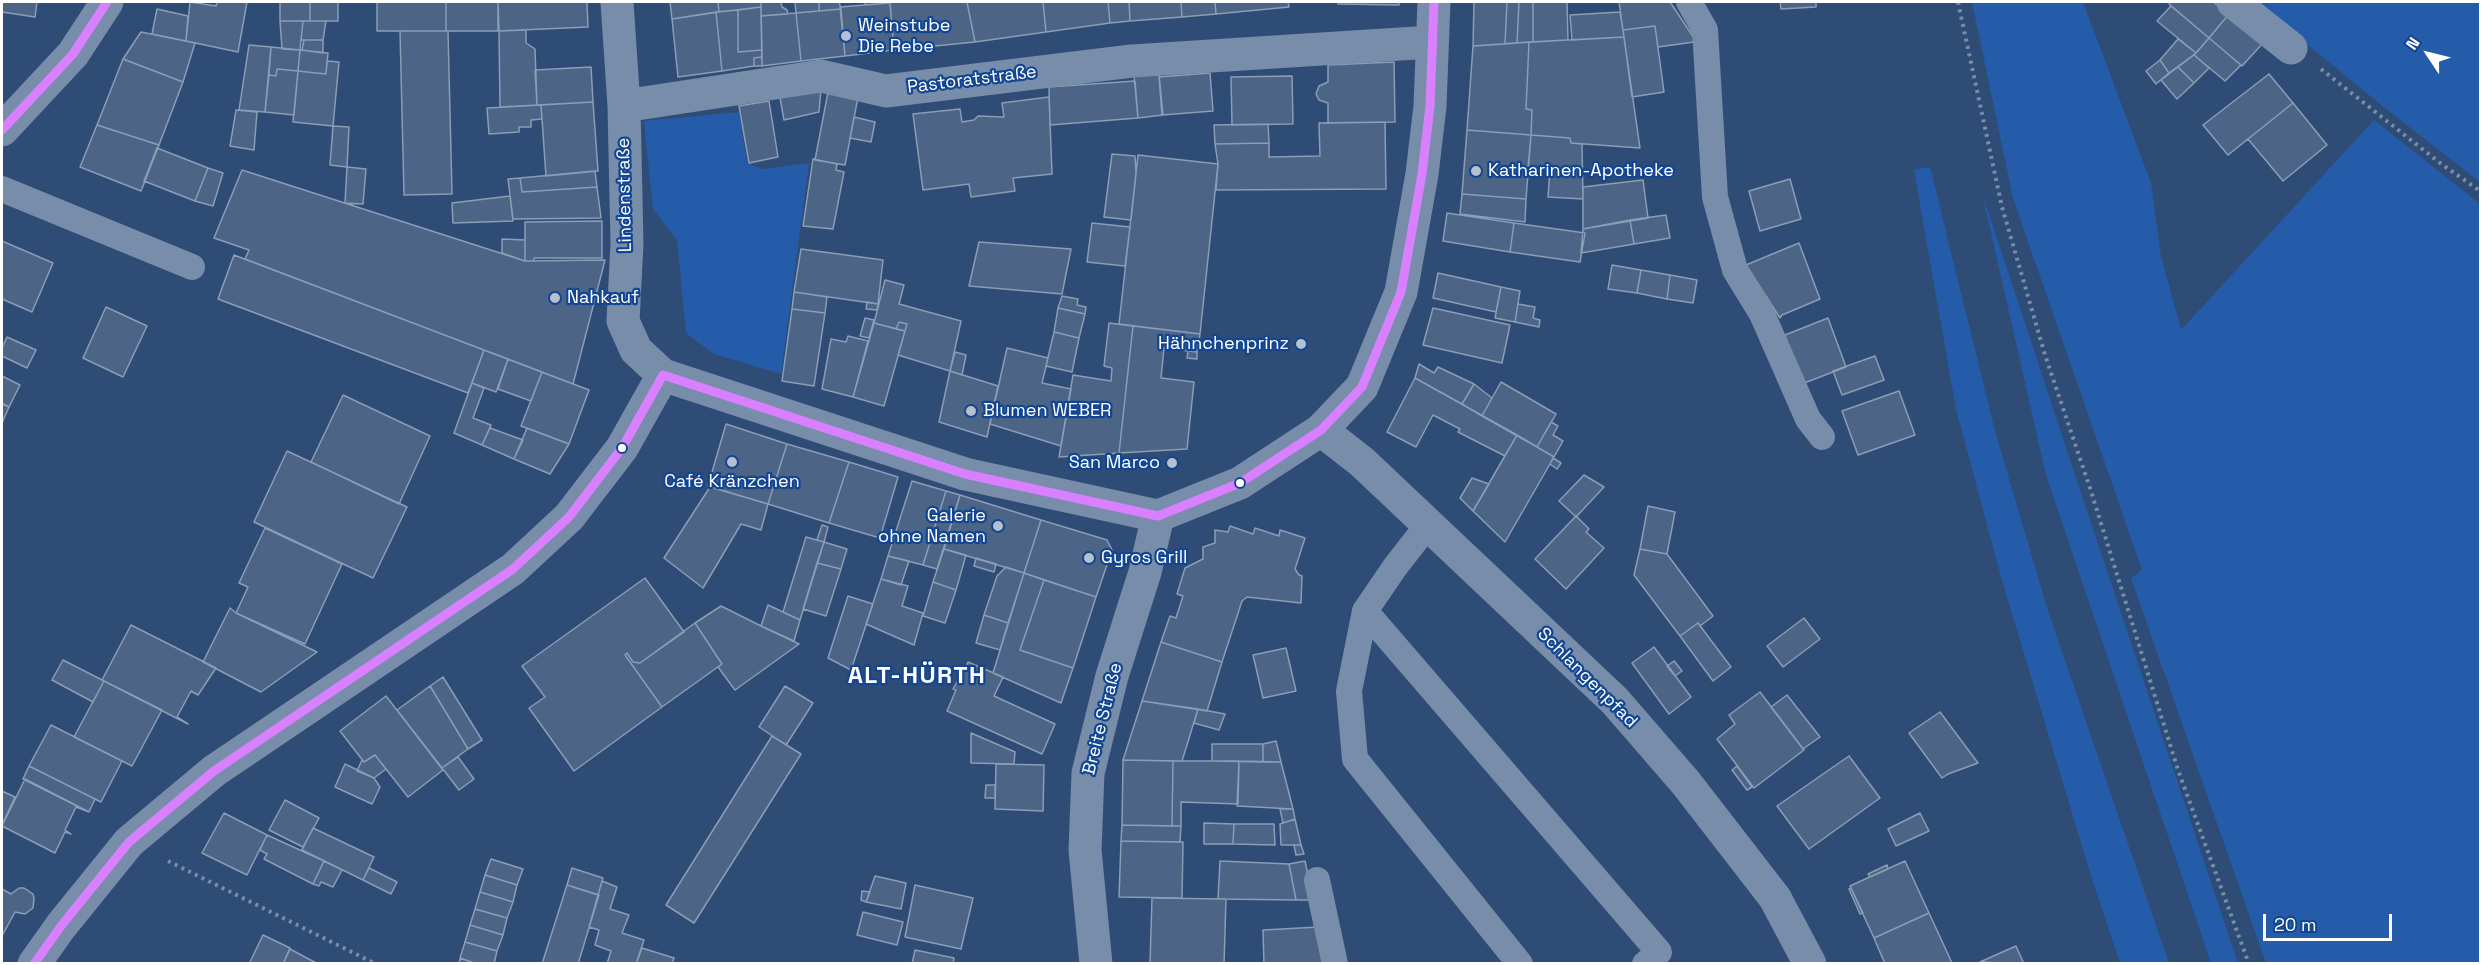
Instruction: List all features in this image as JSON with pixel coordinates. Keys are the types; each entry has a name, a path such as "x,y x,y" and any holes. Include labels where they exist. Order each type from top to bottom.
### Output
{"street":[{"path":"2,130 72,54 108,2"},
{"name":"Lindenstraße","path":"617,2 624,105 627,244 623,321 636,350 663,375"},
{"path":"34,963 129,842 214,771 513,568 569,517 622,448 663,375 965,474 1158,516 1240,483 1320,430 1362,387 1401,292 1422,174 1430,106 1434,2"},
{"path":"2233,2 2291,48"},
{"name":"Pastoratstraße","path":"624,105 821,76 886,91 1132,61 1432,42"},
{"name":"Schlangenpfad","path":"1320,430 1362,462 1622,710 1686,783 1775,898 1810,963"},
{"name":"Breite Straße","path":"1096,963 1085,850 1088,773 1112,676 1145,572 1158,516"}],"lane":[{"path":"1689,2 1705,30 1715,197 1736,270 1762,314 1808,419 1822,437"},
{"path":"2,189 192,267"},
{"path":"1427,526 1365,611 1349,691 1355,759 1520,963"},
{"path":"1365,611 1659,952 1645,963"},
{"path":"1317,880 1335,963"}],"path":[{"path":"1958,2 2002,207 2042,344 2090,488 2178,770 2248,963"},
{"path":"2291,48 2350,91 2440,163 2481,191"},
{"path":"129,842 376,963"}],"shaded area":[{"path":"1972,2 2083,2 2151,183 2161,256 2181,330 2374,120 2480,204 2480,963 2266,963 2131,578 2142,570 2013,198"},
{"path":"2255,2 2480,2 2480,182 2385,108"},
{"path":"739,112 747,163 762,169 809,163 781,374 714,354 686,333 677,240 653,209 644,121"},
{"path":"1930,167 1995,431 2047,608 2169,963 2120,963 2091,876 2001,577 1956,409 1914,170"},
{"path":"1982,193 2238,963 2211,963 2046,475"}],"building":[{"path":"2,2 37,2 35,17 2,12"},
{"path":"190,2 216,6 217,2 247,2 238,52 186,41"},
{"path":"280,2 310,2 310,21 280,21"},
{"path":"310,2 338,2 338,21 310,21"},
{"path":"377,2 446,2 446,31 377,31"},
{"path":"446,2 498,2 498,31 446,31"},
{"path":"498,2 587,2 588,27 499,31"},
{"path":"670,2 718,2 719,12 672,19"},
{"path":"718,2 761,2 761,7 719,12"},
{"path":"761,2 781,2 788,14 761,16"},
{"path":"795,2 819,2 819,11 796,13"},
{"path":"819,2 839,2 841,9 819,11"},
{"path":"865,2 890,2 890,3 865,5"},
{"path":"890,2 967,2 975,42 894,50"},
{"path":"967,2 1043,2 1046,32 975,42"},
{"path":"1043,2 1108,2 1110,23 1046,32"},
{"path":"1108,2 1129,2 1130,21 1110,23"},
{"path":"1129,2 1181,2 1182,17 1130,21"},
{"path":"1181,2 1215,2 1216,14 1182,17"},
{"path":"1215,2 1288,2 1289,7 1216,14"},
{"path":"1338,2 1399,2 1399,5 1338,4"},
{"path":"1474,2 1507,2 1505,44 1473,46"},
{"path":"1507,2 1519,2 1517,43 1505,44"},
{"path":"1519,2 1533,2 1533,42 1517,43"},
{"path":"1533,2 1567,2 1568,40 1533,42"},
{"path":"1619,2 1670,2 1694,38 1694,42 1658,47 1655,26 1623,30"},
{"path":"1780,2 1816,2 1816,7 1781,9"},
{"path":"2171,2 2213,2 2229,14 2209,38 2169,4"},
{"path":"890,3 894,50 845,56 840,7"},
{"path":"2171,6 2209,38 2196,53 2157,21"},
{"path":"761,7 762,50 738,52 738,10"},
{"path":"157,9 188,16 186,41 152,34"},
{"path":"841,9 845,56 801,61 796,13"},
{"path":"738,10 738,52 762,50 762,57 754,58 754,66 722,71 716,12"},
{"path":"716,12 722,71 678,77 672,19"},
{"path":"1620,12 1624,37 1572,40 1570,15"},
{"path":"796,13 801,61 762,66 761,16"},
{"path":"2229,14 2264,42 2242,66 2209,38"},
{"path":"280,21 303,21 300,50 282,49"},
{"path":"303,21 326,21 323,40 301,40"},
{"path":"1655,26 1664,92 1632,97 1623,30"},
{"path":"526,30 526,43 535,49 537,105 500,107 499,31"},
{"path":"400,31 448,31 452,194 404,195"},
{"path":"141,32 195,43 183,82 123,59"},
{"path":"1624,37 1640,148 1571,143 1570,138 1531,135 1532,110 1526,109 1529,42"},
{"path":"2209,38 2241,65 2225,81 2194,55"},
{"path":"2178,39 2196,53 2169,73 2160,60"},
{"path":"304,40 323,40 323,53 302,50"},
{"path":"1529,42 1526,109 1532,110 1531,135 1467,130 1473,46"},
{"path":"249,45 271,47 265,112 239,110"},
{"path":"271,47 300,50 298,71 277,69 276,76 269,75"},
{"path":"300,50 328,53 326,74 298,71"},
{"path":"2194,55 2209,68 2194,83 2178,67"},
{"path":"762,57 762,66 754,66 754,58"},
{"path":"123,59 183,82 159,145 97,125"},
{"path":"2160,60 2169,73 2156,84 2146,71"},
{"path":"327,61 339,62 333,126 293,122 298,71 326,74"},
{"path":"1394,62 1395,122 1328,123 1328,103 1319,100 1316,94 1319,86 1328,82 1328,65"},
{"path":"591,67 593,102 537,105 535,70"},
{"path":"2178,67 2194,83 2177,99 2161,80"},
{"path":"277,69 298,71 294,115 265,112 269,75 276,76"},
{"path":"1210,73 1213,111 1162,115 1159,77"},
{"path":"1159,74 1163,115 1138,118 1134,76"},
{"path":"2269,74 2293,103 2228,155 2203,125"},
{"path":"1292,76 1293,124 1232,125 1231,77"},
{"path":"1135,81 1138,118 1050,125 1049,87"},
{"path":"829,87 859,92 845,165 815,160"},
{"path":"821,89 819,112 784,120 780,98"},
{"path":"1049,97 1052,174 1013,178 1015,191 971,197 969,184 923,190 913,114 960,109 962,122 974,120 978,116 1004,117 1002,103"},
{"path":"769,101 778,157 749,163 739,106"},
{"path":"593,102 598,171 546,176 541,105"},
{"path":"2293,103 2327,145 2283,181 2248,139"},
{"path":"541,105 542,119 531,120 531,127 519,127 519,132 489,134 487,108"},
{"path":"236,110 257,112 254,150 230,146"},
{"path":"854,117 875,122 871,142 850,138"},
{"path":"1385,122 1386,189 1216,190 1218,164 1215,144 1269,143 1269,157 1320,156 1319,123"},
{"path":"1268,124 1269,143 1215,144 1214,125"},
{"path":"97,125 159,145 141,191 80,167"},
{"path":"333,126 349,127 347,167 330,165"},
{"path":"1467,130 1531,135 1526,199 1462,194"},
{"path":"1531,135 1570,138 1571,143 1582,144 1583,199 1548,197 1550,169 1528,168"},
{"path":"157,148 208,168 195,201 144,181"},
{"path":"1112,154 1135,156 1136,174 1131,220 1104,217"},
{"path":"1138,155 1218,164 1200,334 1119,324"},
{"path":"813,159 837,164 836,170 844,172 833,229 803,226"},
{"path":"347,167 366,169 363,204 345,203"},
{"path":"208,168 223,173 213,206 195,201"},
{"path":"242,170 525,261 605,260 573,384 245,259 249,250 214,238"},
{"path":"595,171 597,187 522,192 520,178"},
{"path":"520,178 522,192 597,187 601,218 513,219 508,179"},
{"path":"1790,179 1801,219 1760,231 1749,191"},
{"path":"1643,180 1648,218 1583,229 1583,187"},
{"path":"1462,194 1526,199 1525,222 1460,214"},
{"path":"510,196 513,221 453,223 452,203"},
{"path":"1447,213 1514,223 1510,252 1443,241"},
{"path":"1666,215 1670,238 1634,244 1630,220"},
{"path":"1630,220 1634,244 1581,253 1583,229"},
{"path":"602,221 602,258 534,258 534,261 525,261 525,222"},
{"path":"1092,223 1130,227 1125,266 1087,262"},
{"path":"1514,223 1585,233 1580,262 1510,252"},
{"path":"502,239 525,240 525,261 502,253"},
{"path":"2,241 53,263 32,312 2,299"},
{"path":"979,242 1071,249 1062,294 969,286"},
{"path":"1799,243 1820,299 1782,315 1780,318 1746,265"},
{"path":"801,249 883,260 878,304 794,292"},
{"path":"234,255 484,350 468,393 218,299"},
{"path":"1612,265 1641,270 1637,293 1608,289"},
{"path":"1641,270 1670,275 1667,299 1637,293"},
{"path":"1438,273 1501,287 1496,312 1433,298"},
{"path":"1670,275 1697,280 1693,303 1667,299"},
{"path":"885,280 904,285 899,304 961,321 950,371 898,355 907,324 899,322 896,329 874,323"},
{"path":"1501,287 1520,291 1515,322 1495,318"},
{"path":"794,292 827,297 825,313 792,309"},
{"path":"1062,296 1078,299 1077,305 1086,307 1085,314 1058,308"},
{"path":"867,302 878,304 877,310 866,309"},
{"path":"1518,304 1535,307 1533,318 1540,320 1539,327 1515,322"},
{"path":"106,307 147,326 123,377 83,358"},
{"path":"1058,308 1085,314 1079,338 1054,332"},
{"path":"1433,308 1510,325 1502,363 1423,345"},
{"path":"792,309 825,313 814,386 782,381"},
{"path":"865,318 874,320 869,338 860,336"},
{"path":"1828,318 1846,367 1799,385 1785,335"},
{"path":"899,322 907,324 905,331 896,329"},
{"path":"874,323 905,331 884,406 853,397"},
{"path":"1109,323 1133,326 1119,453 1059,457 1073,375 1111,381 1112,368 1104,366"},
{"path":"1133,326 1200,334 1197,352 1164,348 1161,378 1194,382 1187,449 1119,453"},
{"path":"1054,332 1079,338 1072,372 1046,366"},
{"path":"848,336 868,341 853,397 822,389 831,339 846,342"},
{"path":"7,337 36,350 27,368 2,356 2,348"},
{"path":"1007,348 1048,358 1042,383 1071,389 1061,446 990,424"},
{"path":"484,350 508,359 496,392 472,383"},
{"path":"1188,351 1197,352 1197,359 1187,358"},
{"path":"955,352 966,355 962,375 950,371"},
{"path":"1875,356 1884,380 1842,395 1833,371"},
{"path":"508,359 542,372 531,401 498,389"},
{"path":"1419,364 1434,373 1438,367 1474,384 1462,404 1415,378"},
{"path":"950,371 998,386 987,437 939,422"},
{"path":"542,372 589,390 569,444 521,426"},
{"path":"2,376 20,385 9,407 2,403"},
{"path":"1415,378 1517,435 1505,456 1458,432 1460,429 1433,415 1416,447 1387,432"},
{"path":"1501,382 1556,414 1537,447 1482,416"},
{"path":"472,383 484,388 473,418 491,425 482,445 454,433"},
{"path":"1474,384 1492,398 1482,416 1462,404"},
{"path":"1899,391 1915,435 1858,455 1842,411"},
{"path":"343,395 430,436 399,504 311,462"},
{"path":"2,404 9,407 2,423"},
{"path":"1551,422 1558,426 1553,435 1563,441 1554,457 1537,447"},
{"path":"726,424 787,444 768,504 708,486"},
{"path":"490,428 523,440 514,459 482,445"},
{"path":"527,428 569,444 550,474 514,459"},
{"path":"1517,435 1554,457 1505,542 1473,511"},
{"path":"787,444 849,462 829,523 768,504"},
{"path":"287,451 407,507 373,578 254,522"},
{"path":"1553,458 1561,463 1557,469 1550,464"},
{"path":"849,462 898,477 880,538 829,523"},
{"path":"1584,475 1604,487 1576,517 1559,501"},
{"path":"1472,478 1489,484 1473,511 1460,498"},
{"path":"912,481 946,491 923,565 888,556"},
{"path":"710,487 768,504 761,530 741,524 703,588 664,558"},
{"path":"946,491 960,495 937,569 923,565"},
{"path":"960,495 1041,520 1024,573 944,549"},
{"path":"1648,506 1675,512 1667,554 1640,549"},
{"path":"1576,516 1589,529 1586,532 1604,548 1566,589 1535,559"},
{"path":"1041,520 1107,540 1112,550 1096,597 1024,573"},
{"path":"822,525 828,527 824,542 817,540"},
{"path":"1230,526 1253,534 1255,528 1279,536 1280,530 1305,538 1295,569 1302,576 1301,603 1247,597 1242,601 1222,662 1161,642 1170,616 1176,618 1183,596 1177,594 1185,568 1203,559 1203,547 1215,543 1215,530 1228,532"},
{"path":"265,528 342,564 305,644 236,613 248,587 239,583"},
{"path":"806,537 824,542 800,620 783,612"},
{"path":"824,542 847,549 841,569 817,563"},
{"path":"944,549 966,555 956,590 933,582"},
{"path":"1640,549 1667,554 1713,616 1700,626 1698,623 1680,636 1634,575"},
{"path":"888,556 909,561 901,585 881,579"},
{"path":"976,558 996,564 994,572 974,566"},
{"path":"817,563 841,569 826,616 803,609"},
{"path":"1006,567 1024,573 1008,623 984,615 997,576"},
{"path":"1024,573 1044,580 1020,650 1073,668 1061,703 993,673"},
{"path":"645,578 684,632 640,663 633,662 627,653 625,655 662,707 574,771 529,708 545,697 522,666"},
{"path":"881,579 908,586 902,606 923,613 914,645 866,624"},
{"path":"1044,580 1096,597 1073,668 1020,650"},
{"path":"933,582 956,590 945,623 923,616"},
{"path":"848,596 873,604 851,670 828,658"},
{"path":"768,605 800,620 794,641 761,626"},
{"path":"721,606 799,644 735,690 718,667 722,664 695,623"},
{"path":"230,608 317,652 261,692 203,662"},
{"path":"984,615 1008,623 1000,650 976,643"},
{"path":"1804,618 1820,639 1783,667 1767,646"},
{"path":"695,623 722,664 662,707 625,655 627,653 633,662 640,663"},
{"path":"1698,623 1731,667 1713,681 1680,636"},
{"path":"131,625 216,668 198,695 191,691 177,717 188,724 102,680"},
{"path":"1161,642 1222,662 1207,711 1142,701"},
{"path":"1654,647 1691,697 1669,714 1632,663"},
{"path":"1286,648 1296,691 1263,698 1253,655"},
{"path":"63,660 104,681 93,702 52,680"},
{"path":"1674,661 1682,671 1675,676 1667,666"},
{"path":"968,662 1003,677 994,696 1055,724 1042,754 947,711 956,690 953,689 957,682 959,683"},
{"path":"443,677 482,740 468,749 430,686"},
{"path":"104,681 162,710 132,766 74,737"},
{"path":"430,686 468,749 442,768 397,710"},
{"path":"785,686 813,703 786,745 759,727"},
{"path":"1760,692 1804,750 1754,788 1717,739 1735,724 1729,715"},
{"path":"1787,695 1820,737 1803,749 1771,707"},
{"path":"386,696 443,770 408,797 375,755 364,762 340,731"},
{"path":"1142,701 1198,709 1182,761 1123,760"},
{"path":"1198,709 1225,714 1219,730 1194,723"},
{"path":"1940,712 1978,763 1942,778 1909,733"},
{"path":"51,725 122,761 101,802 29,766"},
{"path":"971,733 1015,752 1014,764 971,763"},
{"path":"772,736 801,754 694,923 666,905"},
{"path":"1276,741 1281,762 1263,762 1263,744"},
{"path":"1212,744 1263,744 1263,762 1212,761"},
{"path":"375,755 386,769 374,778 357,771 362,760 364,762"},
{"path":"1849,756 1880,798 1809,849 1777,806"},
{"path":"458,757 474,779 459,790 442,768"},
{"path":"1123,760 1173,761 1172,826 1122,825"},
{"path":"1173,761 1239,761 1238,804 1181,802 1181,826 1172,826"},
{"path":"1239,761 1281,762 1293,809 1237,806"},
{"path":"345,764 374,778 380,787 372,804 335,787"},
{"path":"996,764 1044,765 1043,811 995,809"},
{"path":"29,766 95,799 89,812 23,779"},
{"path":"1737,766 1752,787 1747,790 1732,770"},
{"path":"25,779 89,812 76,807 65,830 71,834 65,832 55,853 2,826"},
{"path":"986,785 995,785 995,798 985,798"},
{"path":"2,791 15,797 2,825"},
{"path":"285,800 319,818 303,847 269,830"},
{"path":"1280,809 1293,809 1295,819 1283,823"},
{"path":"224,813 267,835 247,875 202,853"},
{"path":"1920,813 1929,831 1896,846 1888,829"},
{"path":"1295,819 1301,845 1281,845 1280,824"},
{"path":"1204,823 1234,824 1233,844 1204,844"},
{"path":"1234,824 1274,824 1275,845 1233,844"},
{"path":"1122,825 1181,826 1180,842 1121,841"},
{"path":"313,828 374,857 363,880 302,850"},
{"path":"267,835 324,861 313,884 264,859 267,854 260,850"},
{"path":"1121,841 1183,842 1182,898 1119,897"},
{"path":"1294,845 1301,845 1304,854 1296,855"},
{"path":"491,859 523,869 517,885 485,875"},
{"path":"324,861 342,870 333,887 321,882 319,886 313,884"},
{"path":"1220,861 1289,864 1296,900 1218,899"},
{"path":"1305,861 1313,900 1296,900 1289,864"},
{"path":"1905,861 1929,913 1874,938 1850,886"},
{"path":"1887,865 1888,869 1870,877 1868,874"},
{"path":"369,868 397,882 391,894 363,880"},
{"path":"572,868 603,878 598,895 567,885"},
{"path":"485,875 517,885 513,902 480,892"},
{"path":"875,876 906,883 901,909 866,902"},
{"path":"602,881 617,887 610,909 629,915 622,933 644,940 636,964 607,964 611,951 595,945 599,930 589,927"},
{"path":"567,885 599,895 578,964 542,964"},
{"path":"915,885 973,898 961,949 905,937"},
{"path":"19,888 24,888 33,894 33,908 25,914 15,912 2,936 2,889 11,894"},
{"path":"1851,888 1863,913 1860,914 1849,889"},
{"path":"862,891 870,892 866,902 861,900"},
{"path":"480,892 513,902 507,918 475,909"},
{"path":"1152,898 1226,899 1224,964 1150,964"},
{"path":"475,909 507,918 503,935 470,925"},
{"path":"863,912 903,922 897,945 857,935"},
{"path":"1929,913 1952,963 1885,964 1874,938"},
{"path":"470,925 503,935 497,951 465,942"},
{"path":"1319,927 1326,964 1264,964 1263,930"},
{"path":"263,935 290,948 283,964 249,964"},
{"path":"465,942 497,951 494,964 477,964 460,958"},
{"path":"2016,946 2024,964 1980,962"},
{"path":"642,948 674,958 672,964 636,964"},
{"path":"290,949 318,964 283,964"},
{"path":"915,950 954,958 953,964 912,964"},
{"path":"460,958 477,964 459,964"}],"transit line":[{"path":"2,130 73,54 107,2"},
{"path":"663,375 965,474 1158,516 1240,483 1321,430 1362,387 1401,292 1422,174 1430,106 1434,2"},
{"path":"34,964 61,926 129,842 214,771 513,569 569,517 622,448 663,375"}],"place":[{"name":"Weinstube Die Rebe","path":"846,36"},
{"name":"Katharinen-Apotheke","path":"1476,171"},
{"name":"Nahkauf","path":"555,298"},
{"name":"Hähnchenprinz","path":"1301,344"},
{"name":"Blumen WEBER","path":"971,411"},
{"name":"Café Kränzchen","path":"732,462"},
{"name":"San Marco","path":"1172,463"},
{"name":"Galerie ohne Namen","path":"998,526"},
{"name":"Gyros Grill","path":"1089,558"}],"district":[{"name":"ALT-HÜRTH","path":"917,676"}]}
